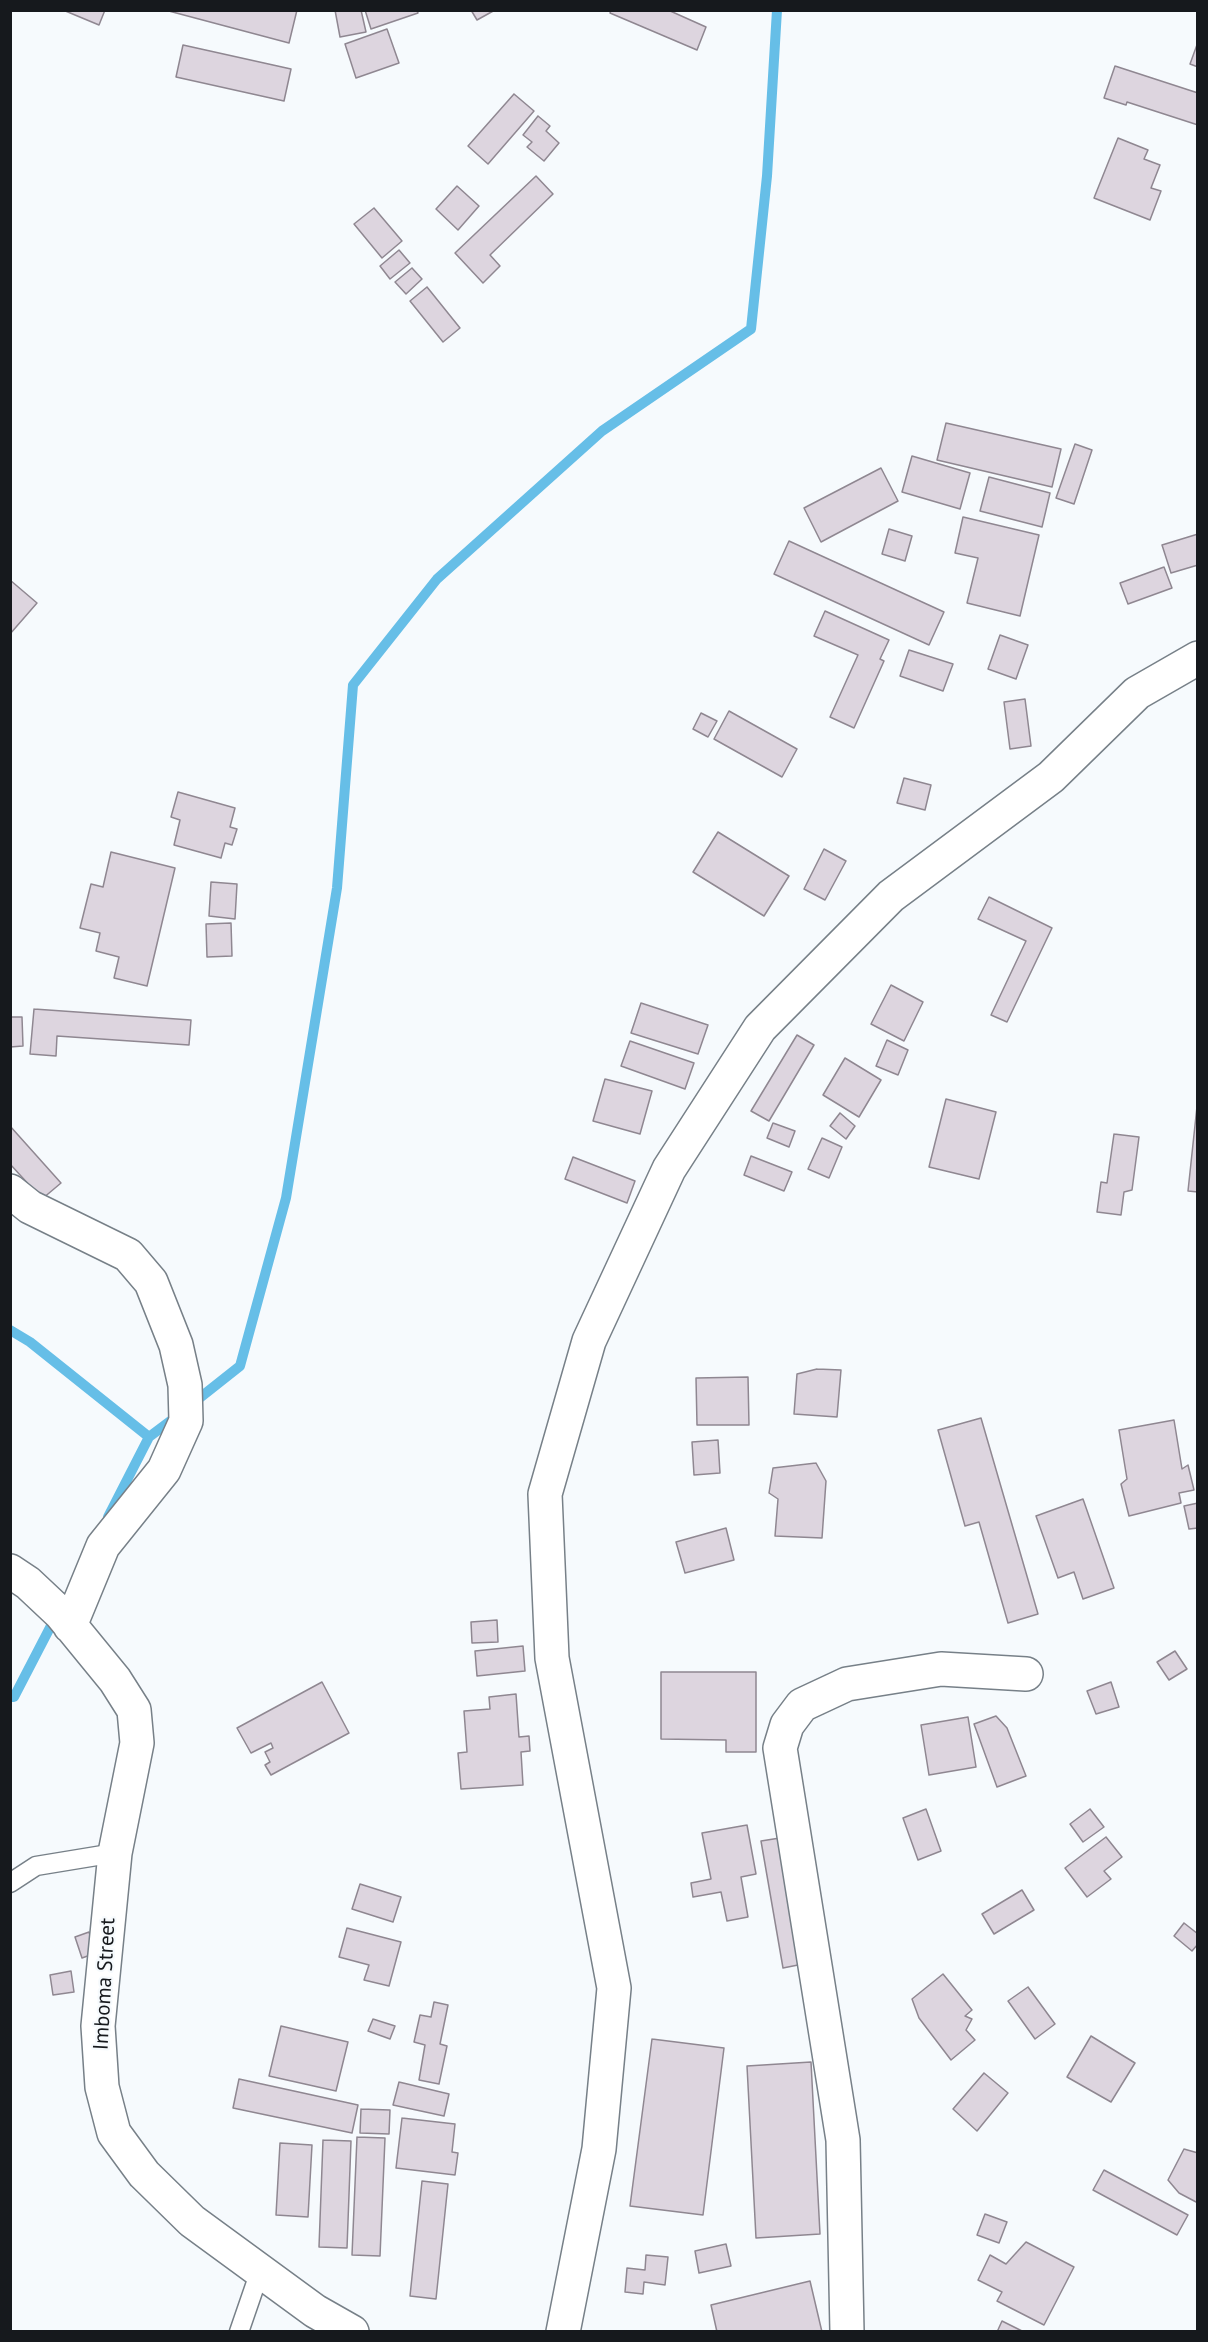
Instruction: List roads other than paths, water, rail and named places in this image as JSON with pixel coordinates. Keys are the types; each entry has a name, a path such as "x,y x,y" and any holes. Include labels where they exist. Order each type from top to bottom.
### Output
{"street":[{"path":"563,2331 599,2149 614,1988 552,1658 545,1494 589,1341 669,1169 760,1028 891,897 1051,777 1137,693 1197,658"},
{"path":"10,1191 30,1207 128,1255 151,1282 176,1345 185,1385 186,1420 164,1470 103,1546 66,1620"},
{"name":"Imboma Street","path":"19,1577 66,1620 116,1680 134,1710 137,1743 115,1853 98,2026 102,2087 114,2133 144,2174 192,2221 315,2311 352,2331"},
{"path":"847,2331 843,2140 780,1748 787,1725 802,1705 847,1683 941,1669 1026,1674"}],"lane":[{"path":"10,1883 36,1866 115,1853"},
{"path":"239,2331 260,2271"}],"waterway":[{"path":"192,1404 240,1366 286,1198 337,888 353,685 437,579 602,431 751,329 767,176 777,10"},
{"path":"10,1330 30,1342 149,1437"},
{"path":"108,1517 149,1437 177,1416"},
{"path":"10,1697 14,1697 56,1616"}]}
